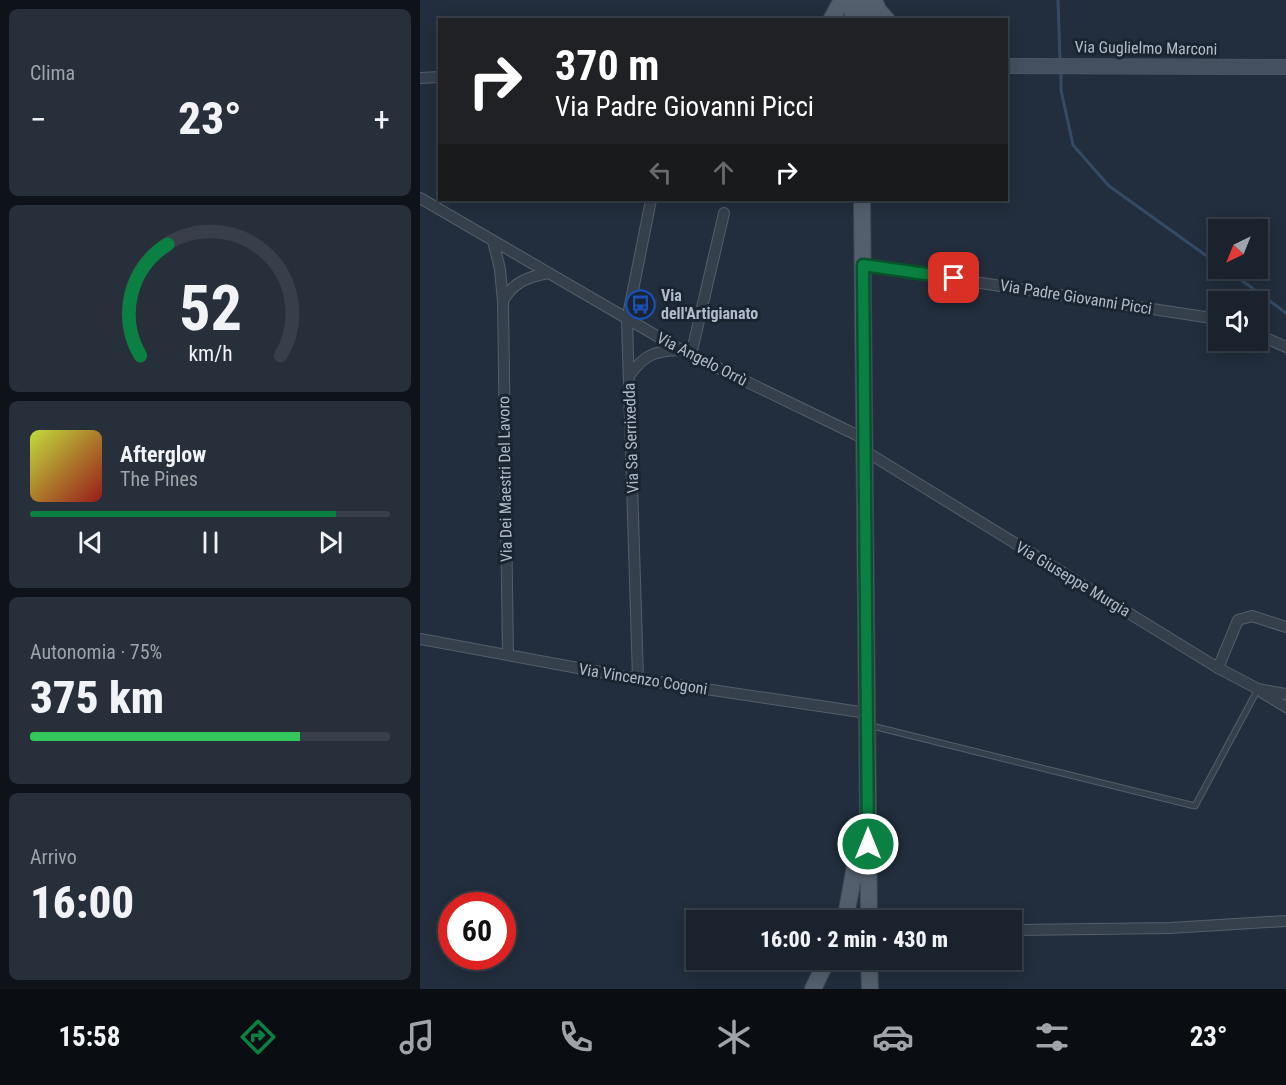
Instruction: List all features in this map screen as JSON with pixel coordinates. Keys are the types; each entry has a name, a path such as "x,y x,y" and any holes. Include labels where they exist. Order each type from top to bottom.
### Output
{"main road":[{"path":"832,18 842,0"},
{"path":"852,0 853,18"},
{"path":"866,0 866,18"},
{"path":"874,0 878,10 885,18"},
{"name":"Via Guglielmo Marconi","path":"1008,66 1286,67"},
{"path":"862,201 869,910"},
{"path":"847,910 855,866 868,825"},
{"path":"813,989 822,970"},
{"path":"869,970 870,989"}],"street":[{"path":"420,78 438,77"},
{"name":"Via Angelo Orrù","path":"420,198 627,320 865,445"},
{"name":"Via Sa Serrixedda","path":"638,679 627,320 651,201"},
{"path":"629,376 636,366 656,352 686,352 724,213"},
{"name":"Via Dei Maestri Del Lavoro","path":"493,241 500,269 503,302 508,656"},
{"name":"Via Padre Giovanni Picci","path":"863,265 1208,317"},
{"path":"503,302 507,294 524,279 548,273"},
{"path":"1268,339 1286,347"},
{"name":"Via Giuseppe Murgia","path":"865,445 1218,668 1258,689 1286,694"},
{"path":"1218,668 1238,620 1252,616 1286,627"},
{"name":"Via Vincenzo Cogoni","path":"420,639 867,719"},
{"path":"1258,689 1286,707"},
{"path":"1022,930 1170,928 1286,921"}],"lane":[{"path":"867,719 1195,806 1258,689"}],"waterway":[{"path":"1058,0 1060,61"},
{"path":"1061,71 1061,90 1073,145 1109,186 1208,257"},
{"path":"1240,279 1286,313"}],"place":[{"name":"Via dell'Artigianato","path":"640,304"}],"route":[{"path":"868,844 863,265 954,278"}]}
